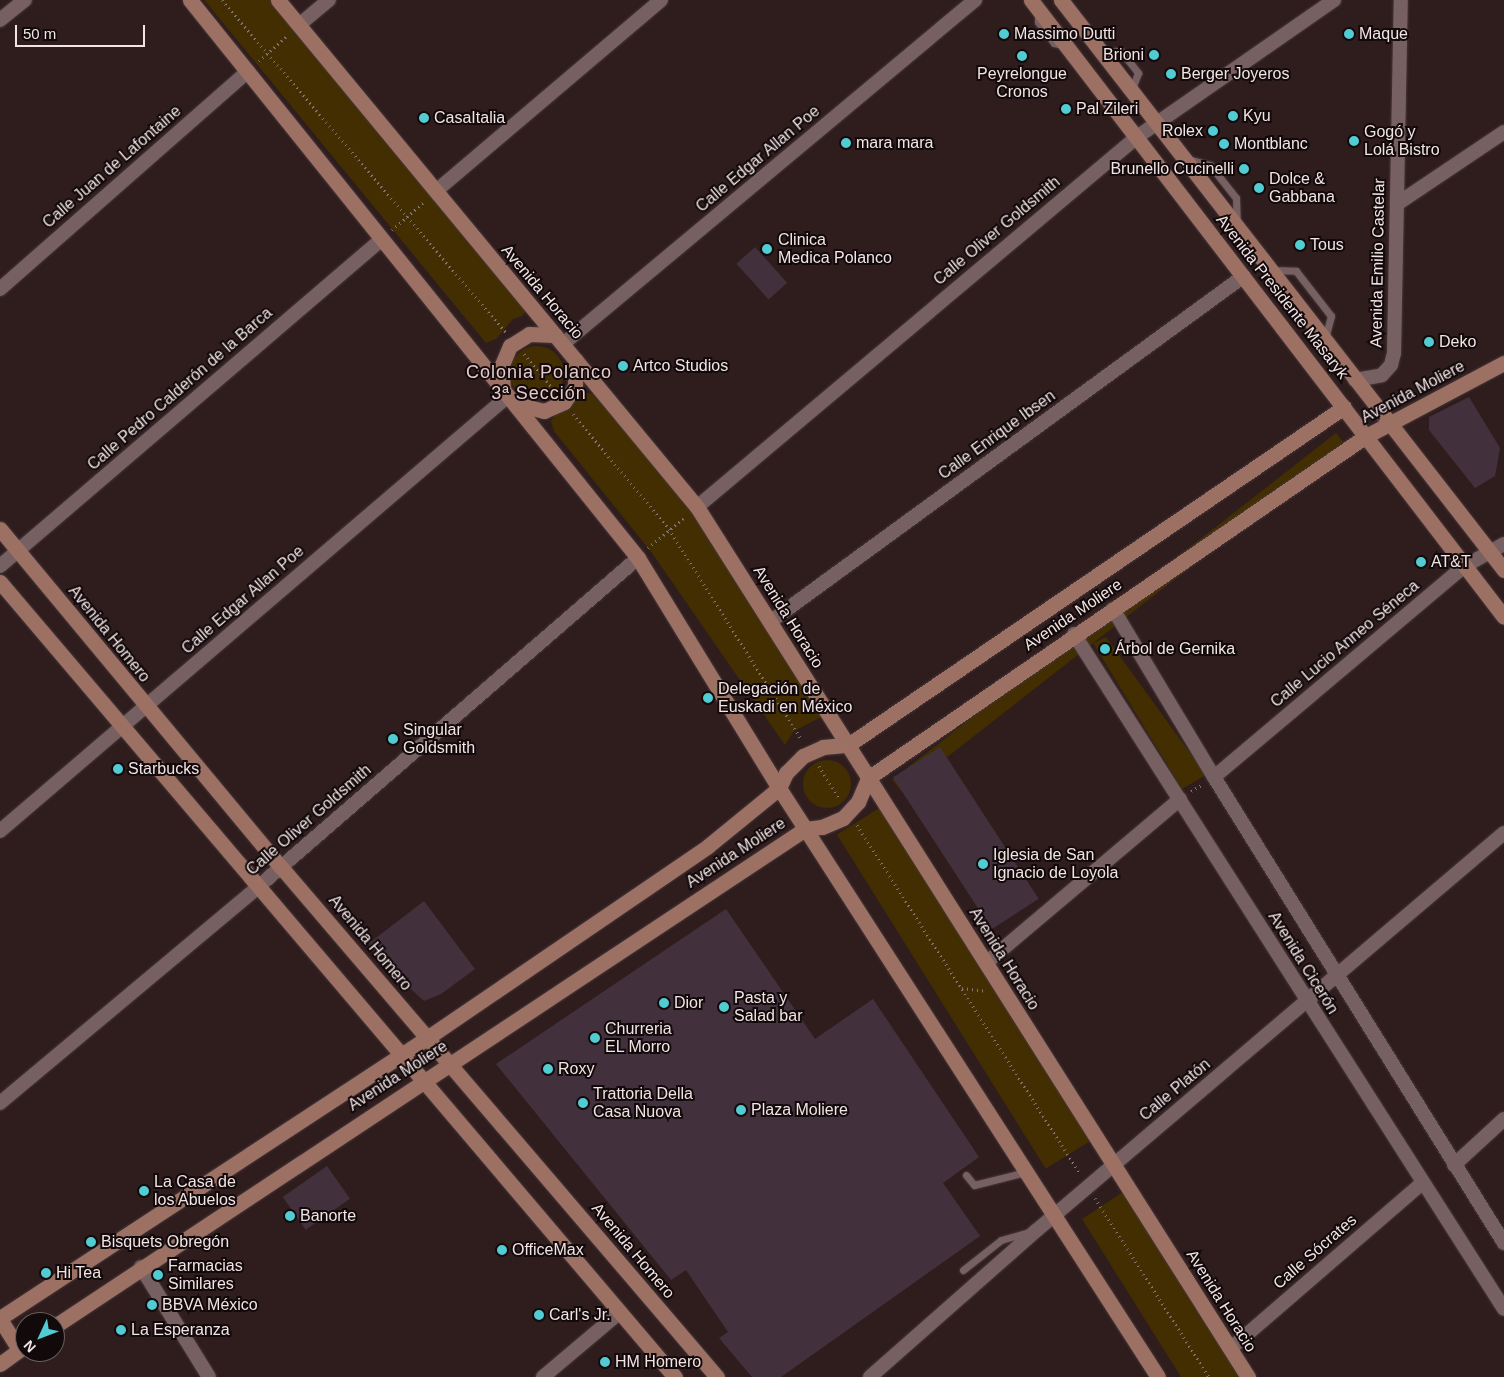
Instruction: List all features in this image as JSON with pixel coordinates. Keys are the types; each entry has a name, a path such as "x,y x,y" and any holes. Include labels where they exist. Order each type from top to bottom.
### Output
{"street":[{"path":"0,20 25,0"},
{"path":"190,0 638,558 805,829 1158,1377"},
{"name":"Avenida Horacio","path":"278,0 698,507 1248,1377"},
{"path":"299,25 329,0"},
{"path":"436,191 661,0"},
{"name":"Calle Edgar Allan Poe","path":"559,340 975,0"},
{"name":"Avenida Presidente Masaryk","path":"1061,0 1324,341 1504,570"},
{"name":"Calle Oliver Goldsmith","path":"698,507 1137,137 1334,0"},
{"name":"Avenida Emilio Castelar","path":"1355,380 1382,375 1391,365 1394,354 1401,0"},
{"name":"Avenida Presidente Masaryk","path":"1035,5 1504,617"},
{"name":"Calle Juan de Lafontaine","path":"0,288 248,72"},
{"path":"1397,204 1504,132"},
{"name":"Calle Pedro Calderón de la Barca","path":"0,566 382,239"},
{"name":"Calle Enrique Ibsen","path":"771,621 1244,276"},
{"path":"559,340 529,334 514,342 502,359 500,377 509,396 529,410 544,411 564,402 575,386 576,360"},
{"name":"Avenida Moliere","path":"65,1319 141,1267 805,829 830,825 850,813 868,778 1074,634 1387,422 1504,363"},
{"name":"Calle Edgar Allan Poe","path":"0,831 509,396"},
{"name":"Avenida Moliere","path":"0,1319 427,1038 708,846 779,788 791,766 810,752 848,745 1344,406"},
{"name":"Avenida Homero","path":"0,529 281,867 717,1377"},
{"name":"Calle Lucio Anneo Séneca","path":"1214,777 1465,566 1504,544"},
{"name":"Calle Oliver Goldsmith","path":"0,1103 258,887 638,558"},
{"path":"0,582 675,1377"},
{"name":"Avenida Cicerón","path":"1113,609 1336,975 1504,1243"},
{"name":"Avenida Cicerón","path":"1074,634 1180,799 1306,1002 1504,1309"},
{"path":"986,963 1180,799"},
{"name":"Calle Platón","path":"870,1377 1036,1230 1504,833"},
{"path":"1454,1165 1504,1119"},
{"name":"Calle Sócrates","path":"1230,1349 1422,1182"},
{"path":"141,1267 209,1377"},
{"path":"543,1377 620,1312"},
{"path":"0,1319 15,1339"},
{"path":"0,1364 15,1353"}],"lane":[{"path":"1269,270 1296,271 1331,316 1324,341"},
{"path":"966,1175 974,1185 1026,1172"},
{"path":"963,1270 1001,1240 1036,1230"}],"path":[{"path":"222,0 408,216 669,529 1209,1377"},
{"path":"248,72 299,25"},
{"path":"382,239 436,191"},
{"path":"638,558 669,529 698,507"},
{"path":"1180,799 1214,777"}],"shaded area":[{"path":"204,0 274,0 527,310 522,316 513,319 496,339 486,343"},
{"path":"537,346 547,348 556,354 562,363 564,373 562,383 556,392 547,398 537,400 527,398 518,392 512,383 510,373 512,363 518,354 527,348"},
{"path":"584,392 593,394 689,505 823,716 794,731 785,745 652,553 554,431 551,421 556,414"},
{"path":"1336,433 1346,446 902,792 892,780"},
{"path":"1106,637 1206,775 1182,789 1093,643"},
{"path":"827,760 836,762 844,767 849,775 851,784 849,793 844,801 836,806 827,808 818,806 810,801 805,793 803,784 805,775 810,767 818,762"},
{"path":"881,807 1090,1141 1046,1169 837,835"},
{"path":"1123,1192 1239,1377 1181,1377 1082,1219"}],"building":[{"path":"755,247 787,283 769,299 736,264"},
{"path":"1469,397 1500,448 1495,476 1475,488 1429,430 1429,417"},
{"name":"Iglesia de San Ignacio de Loyola","path":"940,747 1039,899 992,929 893,777"},
{"path":"424,901 475,969 441,994 424,1001 387,967 368,944"},
{"name":"Plaza Moliere","path":"726,909 815,1039 873,999 979,1157 943,1183 980,1236 781,1377 752,1377 719,1338 728,1332 686,1270 671,1280 496,1064"},
{"path":"327,1166 350,1199 306,1230 283,1197"}],"place":[{"name":"Massimo Dutti","path":"1004,34"},
{"name":"Maque","path":"1349,34"},
{"name":"Brioni","path":"1154,55"},
{"name":"Peyrelongue Cronos","path":"1022,56"},
{"name":"Berger Joyeros","path":"1171,74"},
{"name":"Pal Zileri","path":"1066,109"},
{"name":"Kyu","path":"1233,116"},
{"name":"CasaItalia","path":"424,118"},
{"name":"Rolex","path":"1213,131"},
{"name":"Gogó y Lolá Bistro","path":"1354,141"},
{"name":"mara mara","path":"846,143"},
{"name":"Montblanc","path":"1224,144"},
{"name":"Brunello Cucinelli","path":"1244,169"},
{"name":"Dolce & Gabbana","path":"1259,188"},
{"name":"Tous","path":"1300,245"},
{"name":"Clinica Medica Polanco","path":"767,249"},
{"name":"Deko","path":"1429,342"},
{"name":"Artco Studios","path":"623,366"},
{"name":"AT&T","path":"1421,562"},
{"name":"Árbol de Gernika","path":"1105,649"},
{"name":"Delegación de Euskadi en México","path":"708,698"},
{"name":"Singular Goldsmith","path":"393,739"},
{"name":"Starbucks","path":"118,769"},
{"name":"Iglesia de San Ignacio de Loyola","path":"983,864"},
{"name":"Dior","path":"664,1003"},
{"name":"Pasta y Salad bar","path":"724,1007"},
{"name":"Churreria EL Morro","path":"595,1038"},
{"name":"Roxy","path":"548,1069"},
{"name":"Trattoria Della Casa Nuova","path":"583,1103"},
{"name":"Plaza Moliere","path":"741,1110"},
{"name":"La Casa de los Abuelos","path":"144,1191"},
{"name":"Banorte","path":"290,1216"},
{"name":"Bisquets Obregón","path":"91,1242"},
{"name":"OfficeMax","path":"502,1250"},
{"name":"Hi Tea","path":"46,1273"},
{"name":"Farmacias Similares","path":"158,1275"},
{"name":"BBVA México","path":"152,1305"},
{"name":"Carl's Jr.","path":"539,1315"},
{"name":"La Esperanza","path":"121,1330"},
{"name":"HM Homero","path":"605,1362"}],"district":[{"name":"Colonia Polanco 3ª Sección","path":"539,383"}]}
